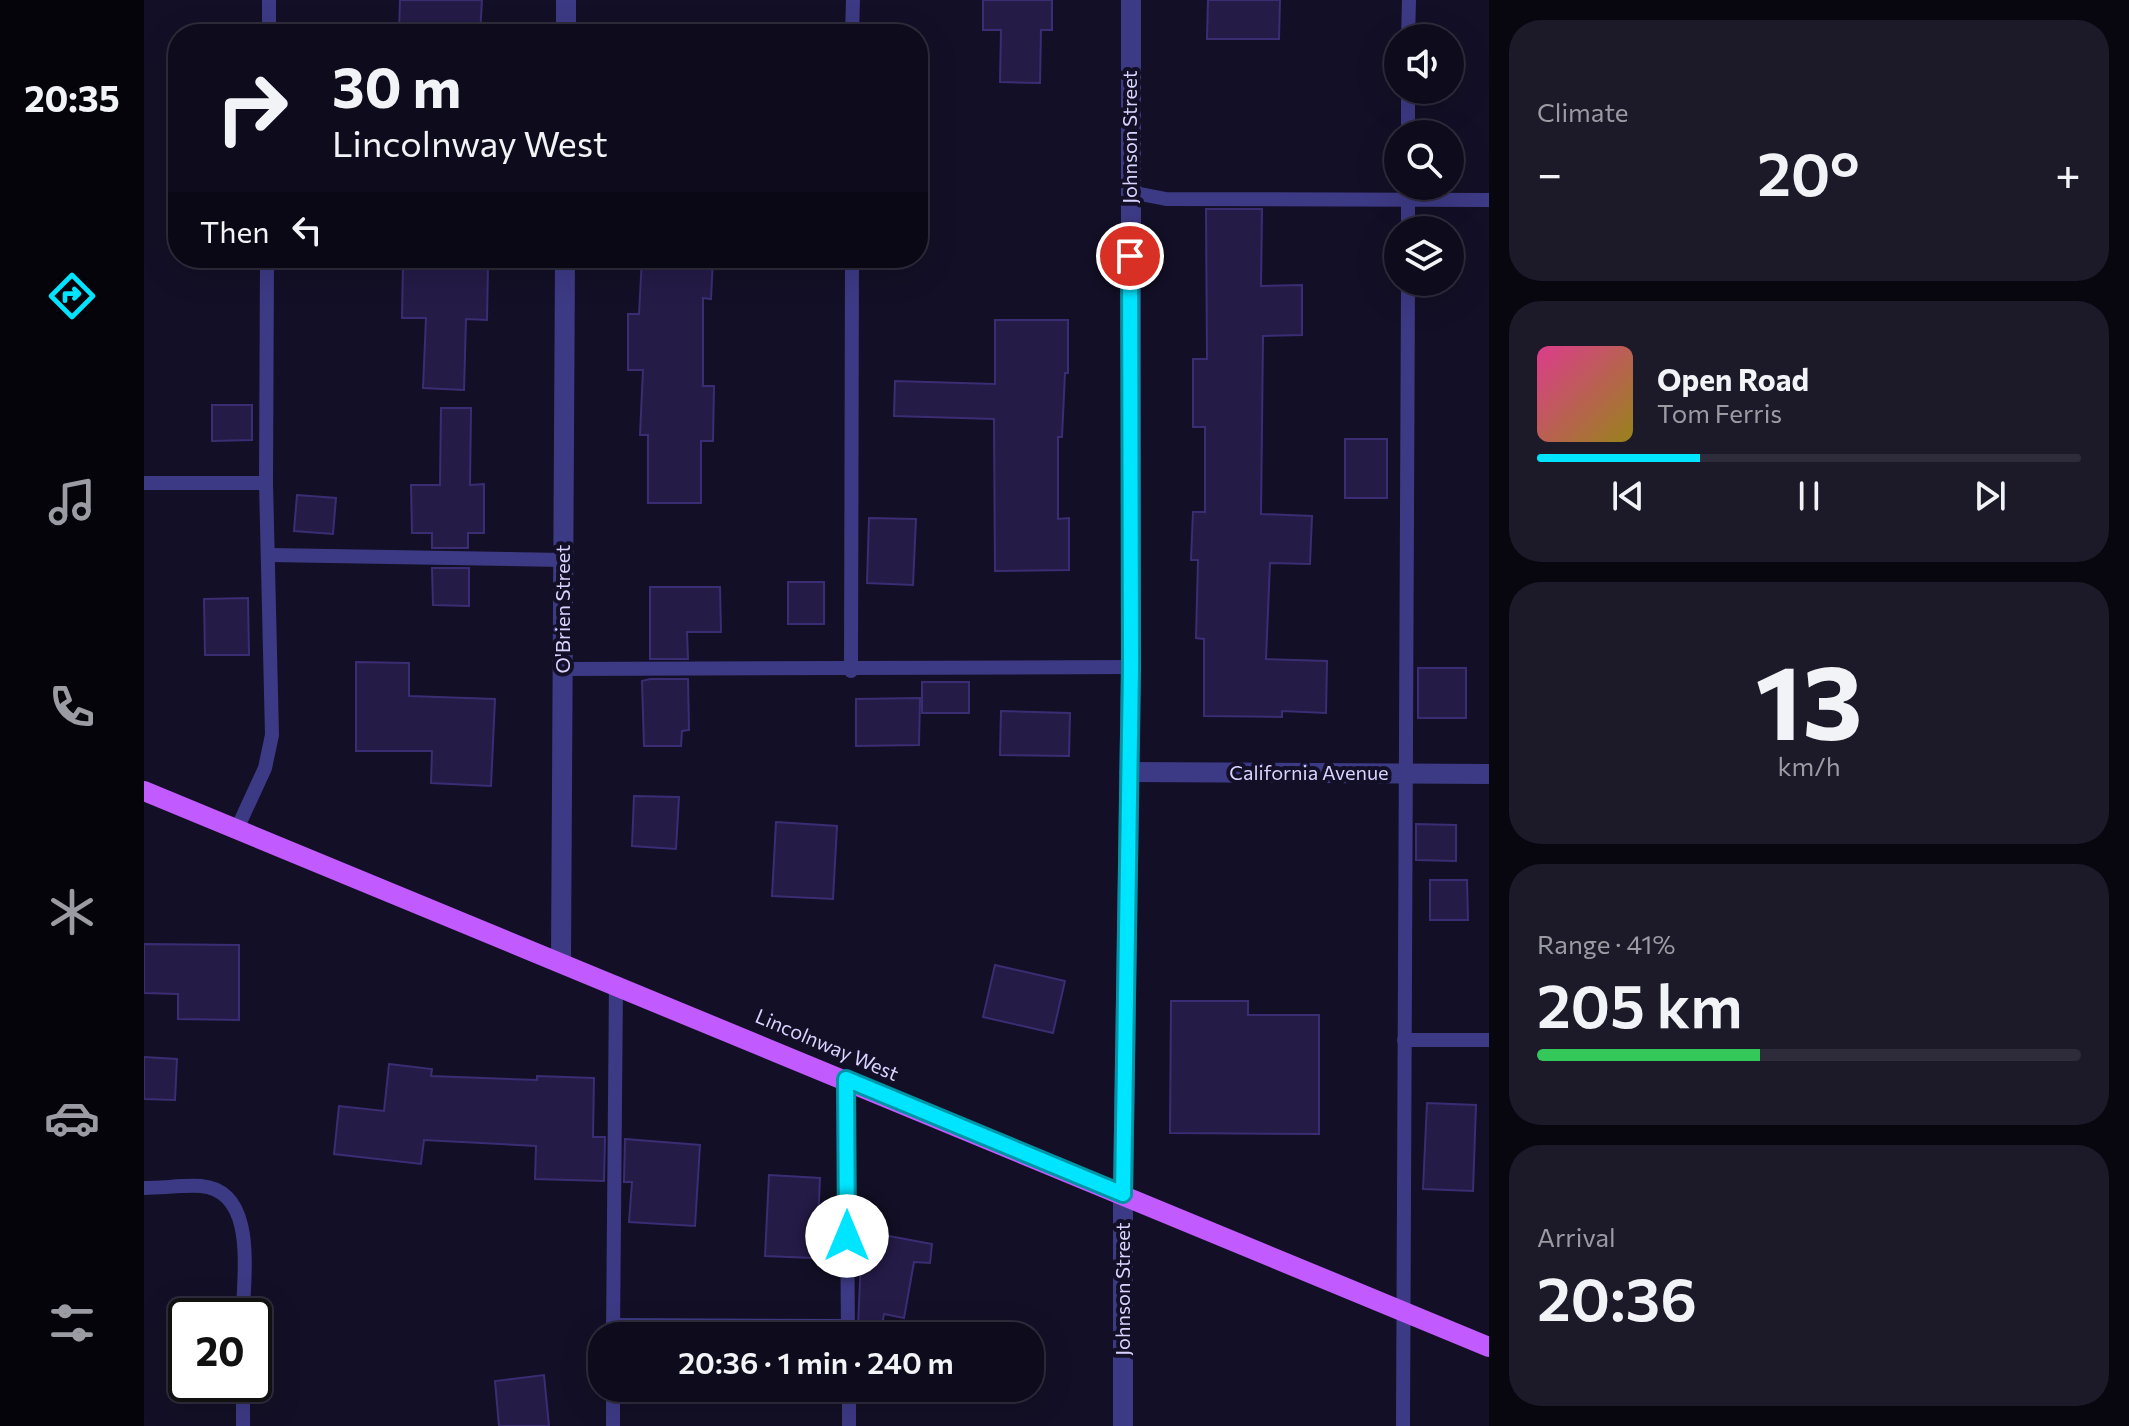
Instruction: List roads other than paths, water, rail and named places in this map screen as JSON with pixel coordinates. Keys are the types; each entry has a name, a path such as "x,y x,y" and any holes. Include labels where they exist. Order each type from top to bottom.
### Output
{"main road":[{"name":"Lincolnway West","path":"144,791 616,983 1489,1347"}],"street":[{"path":"566,0 566,24"},
{"name":"Johnson Street","path":"1123,1426 1123,1194 1131,667 1131,0"},
{"name":"O'Brien Street","path":"561,961 565,268"},
{"name":"California Avenue","path":"1129,772 1489,774"}],"lane":[{"path":"269,0 269,24"},
{"path":"852,24 853,0"},
{"path":"1408,24 1409,0"},
{"path":"1130,192 1166,199 1384,194"},
{"path":"1464,198 1489,200"},
{"path":"236,831 265,768 272,735 266,483 267,268"},
{"path":"851,671 852,268"},
{"path":"1403,1426 1403,773 1408,296"},
{"path":"144,483 266,483"},
{"path":"269,555 563,560"},
{"path":"563,669 851,671 1131,667"},
{"path":"613,1322 616,983"},
{"path":"1404,1040 1489,1040"},
{"path":"846,1079 848,1322"},
{"path":"144,1188 203,1186 221,1192 231,1200 241,1224 243,1298"},
{"path":"243,1402 243,1426"},
{"path":"613,1402 613,1426"},
{"path":"849,1402 849,1426"}]}
